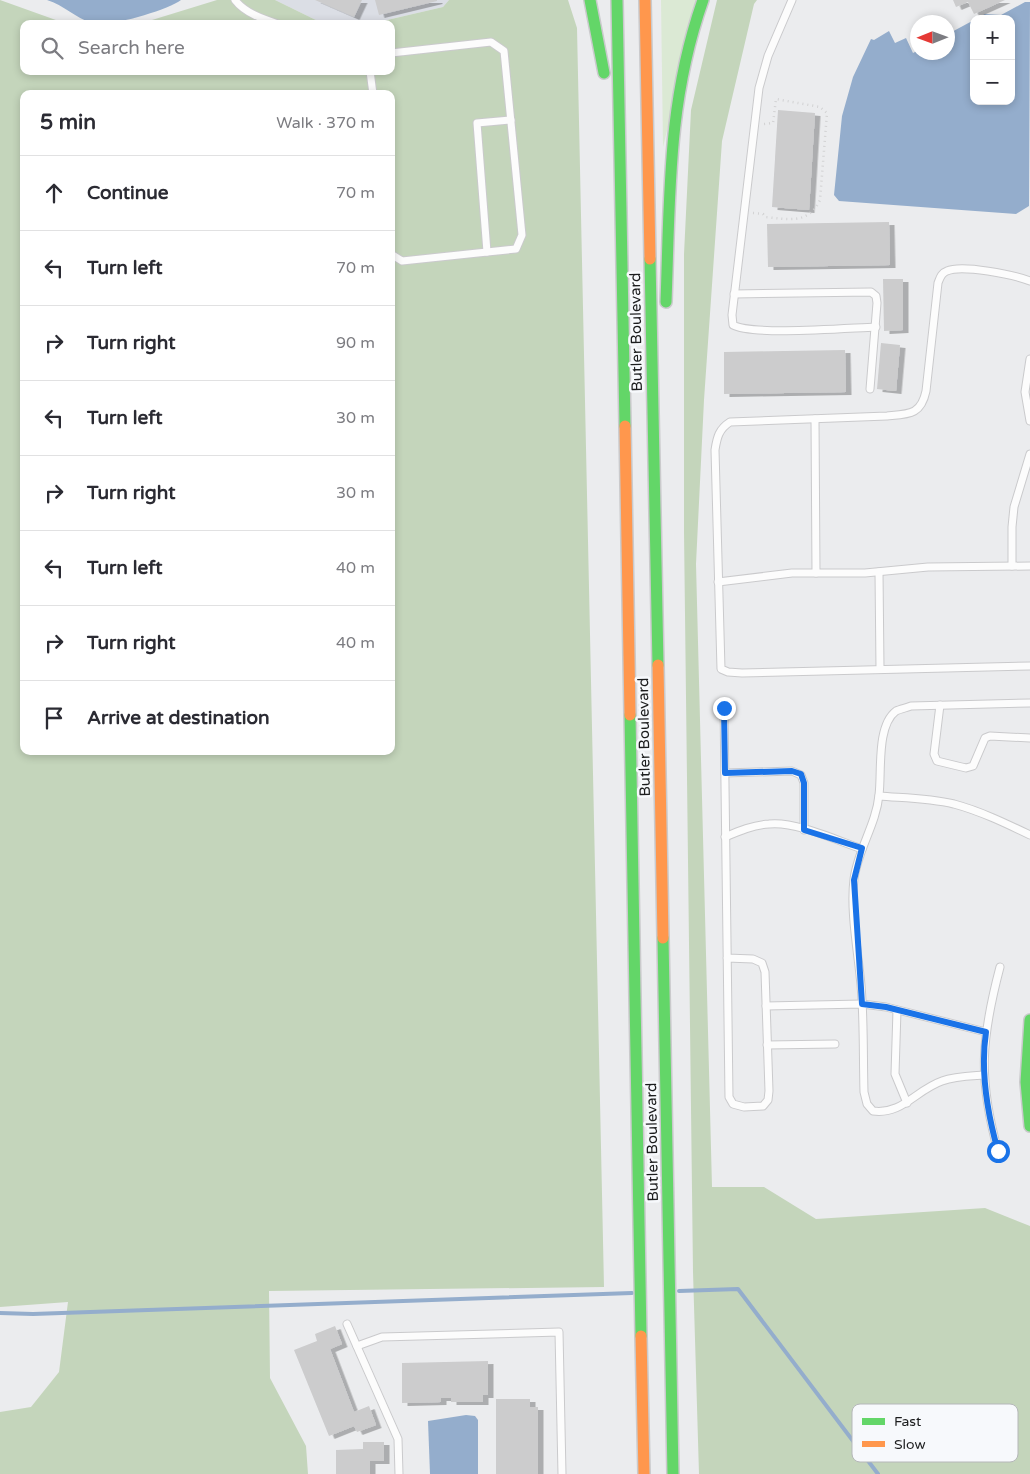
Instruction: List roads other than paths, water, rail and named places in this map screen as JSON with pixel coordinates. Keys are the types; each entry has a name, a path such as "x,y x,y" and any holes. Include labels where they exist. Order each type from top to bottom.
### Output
{"main road":[{"path":"590,0 603,64 621,223"},
{"name":"Butler Boulevard","path":"617,0 644,1474"},
{"name":"Butler Boulevard","path":"644,0 673,1474"},
{"path":"652,384 665,318 673,146 678,95 690,36 703,0"},
{"path":"1030,1020 1026,1082 1030,1126"}],"lane":[{"path":"235,0 240,6 266,20"},
{"path":"792,0 768,56 759,88 734,294 733,325 740,329 876,327"},
{"path":"395,52 491,42 504,52 522,235 516,249 402,261 395,257"},
{"path":"370,75 372,90"},
{"path":"487,252 477,123 511,120"},
{"path":"1030,281 1000,273 948,270 941,274 938,283 923,404 917,410 904,415 730,422 722,427 717,435 715,450 721,668 728,672 742,672 1030,666"},
{"path":"734,294 871,292 876,296 878,303 870,389"},
{"path":"1030,359 1025,392 1030,421"},
{"path":"815,419 816,573"},
{"path":"1012,566 1014,507 1030,454"},
{"path":"718,582 785,574 879,572 928,567 1030,566"},
{"path":"879,572 880,669"},
{"path":"984,1076 956,1077 940,1081 907,1103 885,1112 873,1111 867,1104 864,1092 862,1004 854,880 862,848 875,818 879,796 882,738 889,720 897,711 910,706 1030,704"},
{"path":"940,705 934,754 937,761 966,768 973,766 985,738 990,736 1030,738"},
{"path":"724,708 725,837 729,1097 733,1104 744,1107 763,1106 768,1100 765,972 762,963 753,959 727,958"},
{"path":"725,773 792,771 801,774 804,783 804,830"},
{"path":"879,796 953,804 988,815 1030,835"},
{"path":"725,837 747,828 771,823 804,830 862,848"},
{"path":"998,1151 988,1113 984,1076 986,1032 1000,967"},
{"path":"766,1006 862,1004 897,1010 986,1032"},
{"path":"897,1010 895,1074 907,1103"},
{"path":"767,1045 836,1044"},
{"path":"347,1324 398,1439 399,1474"},
{"path":"357,1346 382,1338 559,1332 562,1474"}],"water":[{"path":"47,0 181,0 164,9 128,20 84,20"},
{"path":"1025,2 1030,2 1029,206 1016,214 839,201 834,195 842,116 853,77 871,39 874,40 889,31 895,43 906,38 910,47 910,60 955,60 955,30 970,22 970,105 1015,105 1015,15 1001,15"},
{"path":"466,1415 475,1416 478,1420 478,1474 430,1474 428,1421"}],"waterway":[{"path":"679,1291 738,1289 852,1440"},
{"path":"0,1313 33,1314 632,1293"},
{"path":"869,1462 878,1474"}]}
